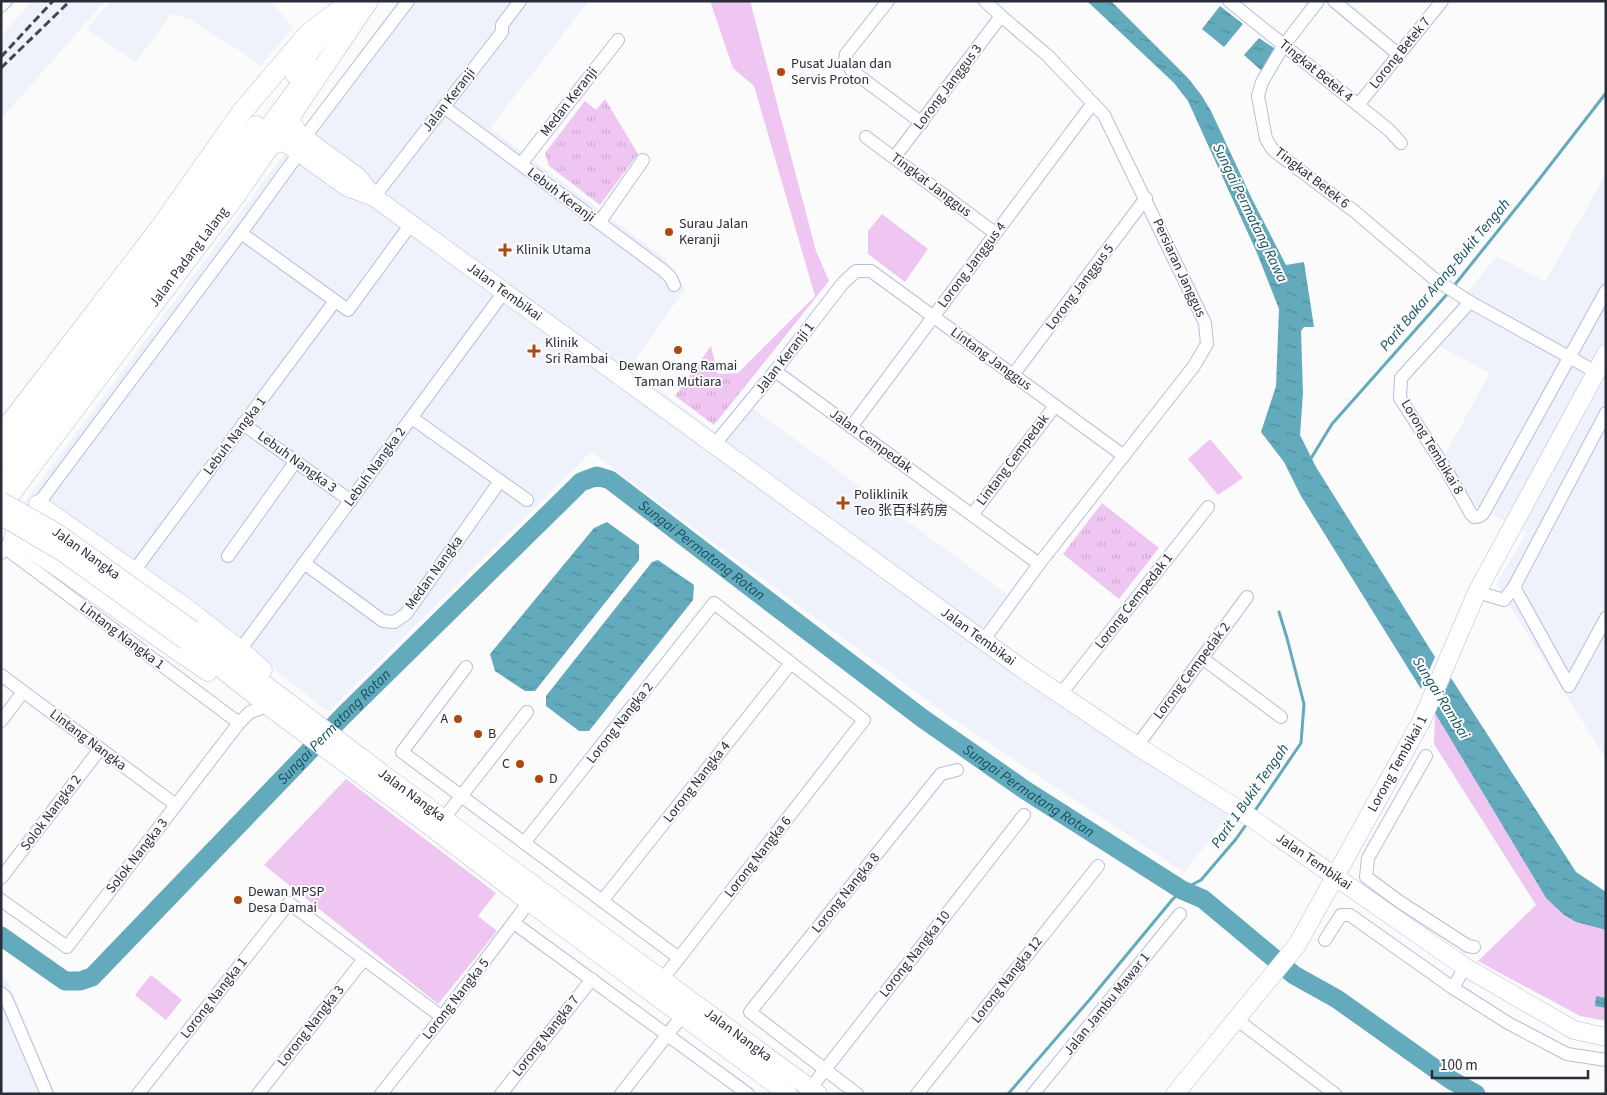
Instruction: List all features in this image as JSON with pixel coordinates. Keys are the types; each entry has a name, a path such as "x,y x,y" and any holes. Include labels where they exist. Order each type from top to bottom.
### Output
{"main road":[{"name":"Jalan Padang Lalang","path":"1,506 235,196 270,146 283,108 366,1"},
{"path":"1,435 160,228 241,113 308,34 344,5"}],"street":[{"path":"1,6 6,1"},
{"name":"Jalan Padang Lalang","path":"6,546 241,233 301,145 408,1"},
{"name":"Jalan Keranji","path":"374,197 502,32 502,25 520,1"},
{"path":"888,1 846,54 845,60 851,70 922,123"},
{"name":"Persiaran Janggus","path":"982,641 1039,564 1194,366 1207,344 1205,323 1146,198 1104,115 1048,56 985,1"},
{"name":"Tingkat Betek 4","path":"1229,1 1389,130 1401,143"},
{"name":"Tingkat Betek 6","path":"1318,1 1284,45 1262,82 1258,96 1266,140 1273,150 1354,211 1433,278 1470,302 1596,372"},
{"path":"1334,1 1398,54"},
{"name":"Lorong Betek 7","path":"1358,105 1442,1"},
{"path":"1,484 72,394 283,108 320,41 344,5"},
{"name":"Lorong Janggus 3","path":"894,158 1001,16"},
{"name":"Medan Keranji","path":"521,164 618,40"},
{"name":"Lorong Janggus 4","path":"851,427 1093,103"},
{"name":"Lebuh Keranji","path":"444,107 672,278 674,285"},
{"path":"1,458 283,108"},
{"name":"Jalan Tembikai","path":"283,108 295,129 301,145 347,187 374,197 982,641 1136,746 1250,818 1335,876 1395,908 1442,950 1465,967 1574,1030 1606,1037"},
{"name":"Tingkat Janggus","path":"866,137 995,233"},
{"name":"Jalan Tembikai","path":"270,146 282,142 301,145"},
{"path":"599,223 643,160"},
{"name":"Lorong Janggus 5","path":"1013,375 1146,198"},
{"path":"241,233 348,310 411,224"},
{"name":"Lintang Janggus","path":"856,271 871,271 1124,456"},
{"name":"Jalan Keranji 1","path":"714,445 775,371 843,283 856,271"},
{"path":"1570,357 1606,291"},
{"name":"Lebuh Nangka 2","path":"246,642 504,292"},
{"name":"Lebuh Nangka 1","path":"134,571 335,301"},
{"name":"Lorong Tembikai 8","path":"1470,302 1402,378 1400,398 1474,517 1482,516 1570,357"},
{"name":"Lorong Tembikai 1","path":"1175,1094 1297,945 1422,720 1476,592 1606,354"},
{"name":"Jalan Cempedak","path":"775,371 1039,564"},
{"name":"Lintang Cempedak","path":"972,515 1055,406"},
{"path":"1476,592 1504,600 1514,588 1606,413"},
{"path":"412,418 527,500"},
{"name":"Lebuh Nangka 3","path":"244,424 351,501"},
{"path":"228,556 296,461"},
{"name":"Medan Nangka","path":"304,563 383,622 394,622 406,614 500,481"},
{"name":"Jalan Nangka","path":"1,501 56,532 190,635 267,709 444,818 663,978 811,1092"},
{"path":"38,504 134,571 240,650 286,691 295,708"},
{"name":"Lorong Cempedak 1","path":"1060,694 1208,507"},
{"name":"Jalan Nangka","path":"1,516 62,552 190,635 295,708 529,902 788,1094"},
{"path":"40,555 38,543 42,531 51,523 63,521"},
{"path":"6,546 40,555 149,632 267,709"},
{"name":"Lintang Nangka 1","path":"6,546 239,723"},
{"path":"1514,588 1569,686 1606,618"},
{"name":"Lorong Cempedak 2","path":"1136,746 1247,597"},
{"name":"Lorong Nangka 2","path":"524,843 714,603 791,663"},
{"path":"1202,658 1281,717"},
{"name":"Lorong Nangka 6","path":"651,994 864,720 791,663"},
{"name":"Lorong Nangka 4","path":"602,901 791,663"},
{"path":"466,667 402,752 679,958"},
{"name":"Lintang Nangka","path":"1,675 176,805"},
{"path":"1,721 23,692"},
{"name":"Solok Nangka 3","path":"1,900 67,947 239,723 250,712 267,709"},
{"path":"444,818 527,712"},
{"name":"Solok Nangka 2","path":"1,878 100,749"},
{"path":"1426,756 1368,858 1365,874 1395,908 1452,935 1468,946 1474,947"},
{"name":"Lorong Nangka 8","path":"825,1069 750,1012 941,774 958,770"},
{"path":"1371,813 1388,824"},
{"name":"Lorong Nangka 10","path":"811,1092 825,1069 1024,815"},
{"name":"Lorong Nangka 12","path":"917,1094 1098,866"},
{"name":"Lorong Nangka 1","path":"138,1094 289,902 364,959"},
{"name":"Lorong Nangka 5","path":"381,1094 442,1018 529,902"},
{"name":"Jalan Jambu Mawar 1","path":"1033,1094 1180,914"},
{"path":"1325,940 1341,915 1350,915 1453,988 1508,1024 1567,1054 1606,1060"},
{"path":"514,923 748,1094"},
{"path":"1442,950 1452,935"},
{"path":"364,959 442,1018"},
{"name":"Lorong Nangka 3","path":"258,1094 364,959"},
{"path":"1453,988 1465,967"},
{"name":"Lorong Nangka 7","path":"501,1094 592,979"},
{"path":"1,993 6,998 47,1094"},
{"path":"621,1094 682,1016"},
{"path":"1236,1019 1335,1094"},
{"path":"825,1069 858,1094"}],"shaded area":[{"path":"32,1 105,1 1,119 1,37"},
{"path":"111,1 271,1 293,28 260,66 239,50 190,19 171,14 136,62 86,29"},
{"path":"398,1 589,1 490,128 663,257 685,289 630,367 721,436 747,404 1008,595 971,641 1231,813 1184,872 943,712 591,452 328,712 234,637 25,502"},
{"path":"1606,174 1606,759 1496,584 1527,532 1473,505 1443,458 1490,373 1428,340 1497,256 1545,282"},
{"path":"1,975 8,981 55,1094 1,1094"}],"green space":[{"path":"710,1 750,1 816,251 829,281 751,379 738,373 815,296 754,86 733,68"},
{"path":"605,99 638,154 600,205 549,166 545,153 585,101 596,110"},
{"path":"882,214 928,249 905,282 868,254 868,231"},
{"path":"711,346 718,374 738,373 751,379 714,425 675,396"},
{"path":"1210,439 1243,478 1218,495 1188,459"},
{"path":"1102,503 1159,548 1119,599 1063,554"},
{"path":"1435,713 1546,898 1564,915 1576,922 1606,930 1606,1021 1580,1016 1478,961 1536,905 1434,744"},
{"path":"346,779 496,893 478,916 497,931 438,1004 264,865"},
{"path":"151,975 182,1000 166,1020 135,995"}],"water":[{"name":"Sungai Permatang Rawa","path":"1087,1 1111,1 1188,78 1211,111 1252,199 1286,265 1304,262 1314,327 1304,327 1301,331 1303,393 1300,435 1316,467 1435,657 1421,689 1301,496 1284,462 1261,432 1276,386 1279,309 1257,253 1188,101 1174,83"},
{"path":"1220,6 1243,24 1224,47 1202,29"},
{"path":"1259,38 1274,48 1276,58 1264,73 1244,55"},
{"path":"607,522 639,545 639,560 535,691 525,691 495,671 490,654 594,528"},
{"path":"658,560 694,585 693,600 589,731 579,731 546,706 546,696 652,562"},
{"path":"1451,678 1576,872 1606,892 1606,930 1576,922 1564,915 1546,898 1435,713"},
{"path":"1596,996 1606,998 1606,1008 1595,1006"}],"waterway":[{"name":"Parit Bakar Arang-Bukit Tengah","path":"1453,287 1606,93"},
{"name":"Parit Bakar Arang-Bukit Tengah","path":"1310,460 1332,424 1449,292"},
{"name":"Sungai Permatang Rotan","path":"1,936 65,981 80,981 92,977 344,715 581,482 597,476 610,480 922,718 1025,790 1182,890 1203,899 1294,975 1337,999 1451,1080 1476,1094"},
{"name":"Parit 1 Bukit Tengah","path":"1254,812 1301,743 1304,704 1279,612"},
{"name":"Parit 1 Bukit Tengah","path":"1008,1094 1172,900 1182,890 1201,880 1248,822"}],"railway":[{"path":"1,57 53,1"},
{"path":"1,68 70,1"}],"place":[{"name":"Pusat Jualan dan Servis Proton","path":"781,72"},
{"name":"Surau Jalan Keranji","path":"669,232"},
{"name":"Klinik Utama","path":"505,250"},
{"name":"Dewan Orang Ramai Taman Mutiara","path":"678,350"},
{"name":"Klinik Sri Rambai","path":"534,351"},
{"name":"Poliklinik Teo 张百科药房","path":"843,503"},
{"name":"A","path":"458,719"},
{"name":"B","path":"478,734"},
{"name":"C","path":"520,764"},
{"name":"D","path":"539,779"},
{"name":"Dewan MPSP Desa Damai","path":"238,900"}],"water label":[{"name":"Sungai Rambai","path":"1441,698"}]}
